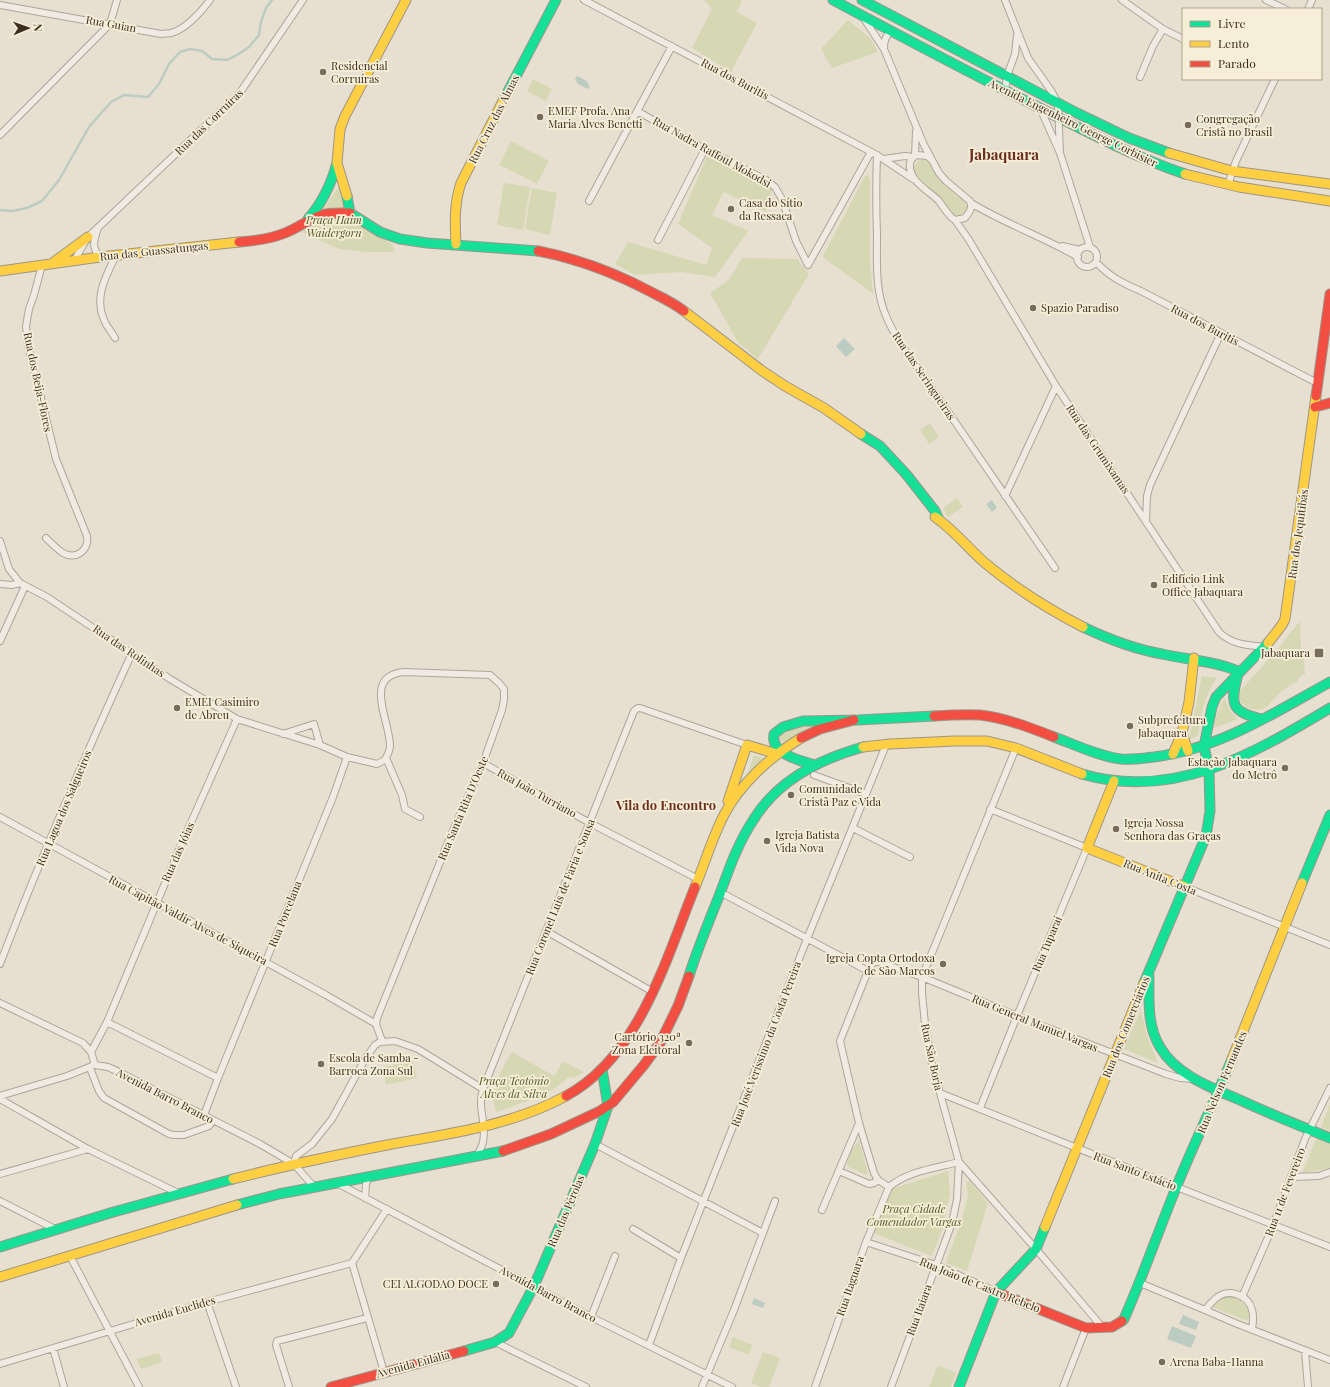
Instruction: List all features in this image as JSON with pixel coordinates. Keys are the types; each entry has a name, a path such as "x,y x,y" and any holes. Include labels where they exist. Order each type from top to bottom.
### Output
{"street":[{"path":"0,135 3,128 110,24 117,0"},
{"name":"Rua Guian","path":"0,5 161,34 171,33 180,29 202,11 210,0"},
{"name":"Rua das Corruiras","path":"74,261 88,237 239,94 303,0"},
{"path":"305,222 320,206 327,194 338,163 340,129 345,116 406,0"},
{"name":"Rua Cruz das Almas","path":"456,244 454,215 457,193 461,183 556,0"},
{"name":"Rua dos Buritis","path":"584,0 884,159 930,193 955,220"},
{"name":"Avenida Engenheiro George Corbisier","path":"832,0 1005,91 1153,162 1185,174 1228,185 1330,201"},
{"name":"Avenida Engenheiro George Corbisier","path":"862,0 870,2 1058,104 1129,138 1158,150 1232,172 1330,184"},
{"path":"1005,0 1028,58 1052,92 1058,104 1060,153"},
{"path":"1122,0 1163,29 1182,38"},
{"path":"1266,0 1282,8"},
{"path":"862,16 884,49 916,126 939,173 946,181 966,197 971,207 1055,244 1078,257"},
{"path":"1140,76 1153,46 1163,29"},
{"path":"884,49 885,38 887,34 892,31"},
{"path":"1005,91 1007,76 1014,57 1017,31"},
{"path":"589,201 672,46"},
{"path":"1014,57 1028,58"},
{"path":"1228,185 1236,161 1275,80"},
{"path":"1040,108 1060,153 1090,247 1096,253 1096,262 1091,266 1085,266 1080,263 1078,257 1080,250"},
{"name":"Rua Nadra Raffoul Mokodsi","path":"637,111 704,149 766,180 775,187 782,198 796,241 808,264 871,152"},
{"path":"913,179 910,170 910,162 914,157 917,138 916,126"},
{"path":"658,240 704,149"},
{"name":"Rua das Seringueiras","path":"877,155 877,281 880,298 886,317 906,352 928,381 1055,568"},
{"path":"884,159 923,155 932,160"},
{"path":"338,163 350,213"},
{"path":"955,220 965,218 971,207"},
{"path":"305,222 323,214 339,212 350,213 380,232 400,239 427,243 530,250 559,255 598,267 637,284 679,307 767,374 824,408 873,442 876,450 904,476 935,511 939,520 984,562 1012,585 1069,619 1106,638 1152,653 1194,658 1222,664 1239,673 1233,694 1237,710 1246,716 1262,719"},
{"name":"Rua das Grumixamas","path":"955,220 1056,386 1219,632 1224,637 1234,642 1265,648"},
{"name":"Rua das Guassatungas","path":"0,271 116,255 261,240 282,234 305,222"},
{"path":"98,228 94,242 95,251 100,257"},
{"path":"51,264 88,237"},
{"path":"1055,244 1080,250 1090,247"},
{"path":"116,255 104,279 100,294 101,310 105,322 116,338"},
{"name":"Rua dos Buritis","path":"1096,262 1105,272 1118,281 1141,291 1317,383"},
{"name":"Rua dos Beija-Flores","path":"42,265 29,309 26,326 28,345 56,458 72,496 88,542 82,553 69,555 62,553 46,538"},
{"name":"Rua dos Jequitibás","path":"1204,746 1212,707 1216,697 1265,648 1282,625 1286,613 1330,294"},
{"path":"1146,522 1147,496 1150,485 1221,333"},
{"path":"1005,496 1056,386"},
{"path":"1315,408 1330,403"},
{"name":"Rua das Rolinhas","path":"0,541 9,569 22,585 47,597 170,679 237,719 320,745 347,757 377,764 386,758"},
{"path":"0,584 22,585 0,641"},
{"name":"Rua Lagoa dos Salgueiros","path":"0,964 28,891 71,788 132,653"},
{"path":"1172,754 1182,733 1189,702 1194,658"},
{"name":"Rua Santa Rita D'Oeste","path":"376,1024 381,1007 483,762 504,700 504,689 490,675 404,672 392,674 383,683 381,689 390,748 386,758"},
{"path":"779,752 773,736 778,729 783,726 815,720 854,720 964,714 1007,720 1104,755 1126,759 1172,754 1204,746 1237,732 1330,682"},
{"name":"Rua Coronel Luis de Faria e Sousa","path":"476,1157 483,1142 484,1126 481,1102 483,1090 634,711 640,708 747,745"},
{"path":"0,1277 231,1207 279,1194 511,1149 566,1127 608,1106 637,1076 652,1055 665,1031 683,994 720,892 738,849 758,813 778,791 798,775 815,770 852,750 864,747 886,745 959,740 984,740 1016,748 1080,773 1114,781 1162,781 1180,778 1208,770 1252,752 1330,708"},
{"name":"Rua das Jóias","path":"91,1052 107,1022 156,902 237,719"},
{"path":"724,815 747,781 779,752 815,731 854,720"},
{"path":"282,734 314,724 320,745"},
{"path":"1182,733 1188,750"},
{"path":"0,1247 55,1229 179,1194 294,1164 484,1126 535,1110 559,1100 574,1092 602,1069 628,1039 643,1014 724,815 747,745 779,752 795,758 815,770 866,794"},
{"name":"Rua José Veríssimo da Costa Pereira","path":"649,1345 681,1258 807,939 886,745"},
{"name":"Rua dos Comerciários","path":"996,1292 1036,1249 1149,971 1206,836 1210,811 1208,770 1204,746"},
{"name":"Rua São Borja","path":"1016,748 922,977 925,1024 932,1064 959,1162 1036,1249 1094,1328"},
{"name":"Rua Porcelana","path":"204,1115 265,961 335,792 347,757"},
{"path":"386,758 402,795 405,809 420,817"},
{"name":"Rua João Turriano","path":"483,762 590,823 698,878"},
{"name":"Rua Tuparaí","path":"980,1108 1114,781"},
{"name":"Rua Anita Costa","path":"990,809 1330,945"},
{"name":"Rua Nelson Fernandes","path":"1094,1328 1122,1323 1140,1284 1176,1187 1219,1091 1284,926 1330,815"},
{"name":"Rua Capitão Valdir Alves de Siqueira","path":"0,817 265,961 376,1024"},
{"path":"852,828 910,857"},
{"path":"720,892 868,971 840,1041 859,1123 878,1180 889,1187 896,1181 910,1175 959,1162"},
{"path":"546,931 653,992"},
{"name":"Rua General Manuel Vargas","path":"868,971 872,964 876,961 922,977 1017,1016 1180,1078 1196,1079"},
{"path":"1149,971 1150,1014 1154,1036 1168,1059 1196,1079 1219,1091 1330,1138"},
{"path":"0,1003 83,1043 91,1052 92,1066 99,1091 104,1098 169,1134 184,1135 209,1126 213,1120"},
{"path":"107,1022 218,1078"},
{"path":"376,1024 382,1041"},
{"path":"294,1164 296,1156 312,1144 332,1119 365,1059 375,1045 382,1041 401,1042 418,1049 483,1090"},
{"path":"0,1096 92,1066"},
{"name":"Avenida Barro Branco","path":"92,1066 108,1067 121,1072 275,1152 294,1164 314,1187"},
{"name":"Rua das Pérolas","path":"495,1342 509,1333 534,1286 595,1144 608,1106 602,1069"},
{"name":"Rua 11 de Fevereiro","path":"1242,1297 1273,1226 1310,1130 1330,1088"},
{"name":"Rua Santo Estácio","path":"940,1093 1273,1226 1330,1247"},
{"path":"0,1099 88,1149 179,1194"},
{"path":"822,1210 859,1123"},
{"path":"595,1144 763,1233"},
{"path":"0,1174 88,1149"},
{"name":"Rua Itaiara","path":"890,1387 952,1223 957,1199 959,1162"},
{"path":"839,1171 870,1184 878,1180"},
{"path":"1292,1177 1319,1176 1330,1172"},
{"path":"365,1198 366,1184 370,1176"},
{"name":"Avenida Barro Branco","path":"336,1183 591,1317 732,1387"},
{"name":"Rua Itaguara","path":"815,1387 866,1242 889,1187"},
{"path":"0,1201 55,1229"},
{"path":"702,1387 763,1233 774,1201"},
{"path":"384,1372 352,1263 386,1209"},
{"path":"633,1229 681,1258"},
{"name":"Rua João de Castro Rebelo","path":"866,1242 936,1265 996,1292 1094,1328"},
{"path":"70,1256 139,1387"},
{"path":"591,1317 615,1256"},
{"name":"Avenida Euclides","path":"0,1364 207,1302 352,1263"},
{"path":"1140,1284 1205,1310 1235,1324 1330,1360"},
{"path":"959,1387 996,1292"},
{"path":"1205,1310 1212,1301 1224,1294 1236,1294 1246,1300 1253,1312 1252,1330"},
{"path":"207,1302 236,1387"},
{"path":"289,1387 276,1341 367,1318"},
{"path":"1063,1387 1094,1328"},
{"path":"495,1342 586,1387"},
{"name":"Avenida Eulália","path":"331,1387 495,1342"},
{"path":"53,1348 64,1387"},
{"path":"1305,1351 1308,1387"}],"green space":[{"path":"704,0 742,0 737,12 757,23 731,72 692,48 712,9"},
{"path":"848,20 871,39 878,52 832,68 821,49"},
{"path":"533,79 552,89 546,101 527,91"},
{"path":"511,141 549,161 537,184 499,165"},
{"path":"707,156 772,189 766,212 724,192 712,215 748,231 715,277 682,272 635,275 615,264 628,242 706,265 712,248 678,224"},
{"path":"922,159 929,162 937,177 945,186 965,202 967,208 964,215 958,217 954,216 935,194 916,177 913,172 914,166"},
{"path":"868,175 870,179 870,262 873,294 823,256 865,176"},
{"path":"504,183 530,187 523,230 497,225"},
{"name":"Praça Haim Waidergorn","path":"340,185 351,217 393,245 394,252 367,252 339,249 301,232 313,225"},
{"path":"532,188 557,193 550,235 525,229"},
{"path":"742,258 797,259 809,274 758,359 738,342 710,293 729,280"},
{"path":"930,423 939,437 929,444 920,430"},
{"path":"957,498 963,507 948,517 943,508"},
{"path":"1300,621 1301,649 1303,649 1305,674 1298,678 1298,681 1278,694 1266,707 1257,710 1247,707 1240,700 1241,690"},
{"path":"1202,676 1217,678 1206,699 1198,736 1190,739 1189,738"},
{"path":"1224,698 1231,712 1238,719 1214,728 1217,714"},
{"path":"818,725 784,742 780,741 778,737 779,733 802,726"},
{"path":"754,755 763,758 747,776"},
{"path":"1141,1010 1148,1038 1158,1063 1124,1049"},
{"name":"Praça Teotônio Alves da Silva","path":"512,1052 554,1076 563,1061 584,1072 576,1077 568,1078 555,1088 539,1097 496,1112 494,1096 497,1080"},
{"path":"413,1061 417,1078 386,1085 383,1067"},
{"path":"1330,1104 1330,1131 1321,1127"},
{"path":"1317,1137 1330,1143 1330,1168 1302,1173"},
{"path":"859,1141 868,1172 866,1175 847,1166 854,1146"},
{"name":"Praça Cidade Comendador Vargas","path":"948,1171 950,1194 943,1227 932,1256 873,1233 891,1189"},
{"path":"969,1180 988,1203 967,1271 946,1262 961,1222 968,1196 966,1183"},
{"path":"1229,1296 1242,1301 1247,1308 1249,1316 1248,1321 1210,1306 1219,1298"},
{"path":"733,1337 752,1345 749,1355 729,1347"},
{"path":"763,1352 780,1358 769,1387 761,1387 751,1383"},
{"path":"159,1353 162,1362 141,1369 136,1359"},
{"path":"938,1365 956,1373 951,1387 929,1387"}],"shaded area":[{"path":"577,76 587,81 590,87 587,89 578,84 575,79"},
{"path":"844,338 855,349 846,357 836,346"},
{"path":"992,500 997,508 992,512 986,504"},
{"path":"754,1298 765,1303 763,1308 752,1304"},
{"path":"1183,1315 1199,1322 1196,1330 1179,1324"},
{"path":"1172,1326 1196,1336 1191,1348 1167,1339"}],"waterway":[{"path":"0,210 12,211 27,208 42,201 59,180 89,127 111,102 124,95 148,97 159,84 169,64 180,52 190,49 202,51 212,59 227,60 249,47 259,35 261,22 266,8 272,0"}],"traffic: fast":[{"path":"503,101 556,0"},
{"path":"833,0 963,69 1095,136 1148,160 1185,174"},
{"path":"862,0 1077,113 1129,138 1169,153"},
{"path":"308,219 326,193 337,163"},
{"path":"347,196 350,213 380,232 400,239 427,243 538,251"},
{"path":"861,434 880,446 906,474 935,511 939,520"},
{"path":"1083,627 1141,649 1211,663 1240,672"},
{"path":"1144,983 1206,836 1210,811 1209,770 1204,746 1212,707 1216,697 1268,643"},
{"path":"1238,674 1234,692 1235,705 1244,713 1262,719"},
{"path":"1054,737 1112,758 1129,759 1178,753 1223,738 1245,728 1330,682"},
{"path":"1082,774 1116,781 1149,782 1181,777 1212,768 1242,756 1272,742 1330,708"},
{"path":"815,765 795,759 782,752 774,741 774,734 783,727 803,721 934,716"},
{"path":"689,976 735,854 749,827 764,805 775,793 801,773 831,758 863,747"},
{"path":"1302,883 1330,815"},
{"path":"1149,976 1150,1013 1153,1030 1160,1047 1175,1065 1196,1080 1330,1138"},
{"path":"1122,1321 1138,1287 1169,1204 1232,1059"},
{"path":"464,1351 495,1342 509,1333 534,1286 595,1144 608,1106 602,1069"},
{"path":"237,1205 279,1194 503,1151"},
{"path":"0,1247 110,1213 233,1179"},
{"path":"959,1387 996,1292 1036,1249 1045,1227"}],"traffic: slow":[{"path":"347,196 337,163 340,129 345,116 406,0"},
{"path":"456,244 456,206 461,183 503,101"},
{"path":"1169,153 1232,171 1330,184"},
{"path":"1185,174 1239,187 1330,201"},
{"path":"54,262 88,237"},
{"path":"0,271 100,257 239,242"},
{"path":"684,311 761,370 785,386 824,408 861,434"},
{"path":"1268,643 1285,619 1316,396"},
{"path":"935,517 985,563 1008,581 1057,613 1083,627"},
{"path":"1173,754 1182,733 1189,702 1194,658"},
{"path":"1182,733 1188,751"},
{"path":"695,887 724,815 739,792 768,762 801,738"},
{"path":"863,747 890,744 987,741 1016,748 1082,774"},
{"path":"728,801 747,745 777,754"},
{"path":"1114,781 1087,848 1185,887"},
{"path":"1232,1059 1302,883"},
{"path":"1045,1227 1144,983"},
{"path":"233,1179 329,1157 478,1128 523,1115 566,1096"},
{"path":"0,1277 237,1205"}],"traffic: jam":[{"path":"239,242 279,235 325,214 350,213"},
{"path":"538,251 569,258 613,274 674,304 684,311"},
{"path":"1316,396 1330,294"},
{"path":"1315,407 1330,403"},
{"path":"934,716 990,716 1054,737"},
{"path":"801,738 820,729 854,720"},
{"path":"566,1096 591,1079 613,1057 631,1032 647,1004 661,974 695,887"},
{"path":"503,1151 551,1134 600,1111 613,1102 660,1043 678,1006 689,976"},
{"path":"996,1292 1086,1328 1112,1327 1122,1321"},
{"path":"331,1387 464,1351"}],"place":[{"name":"Residencial Corruíras","path":"323,72"},
{"name":"EMEF Profa. Ana Maria Alves Benetti","path":"540,117"},
{"name":"Congregação Cristã no Brasil","path":"1188,125"},
{"name":"Casa do Sítio da Ressaca","path":"731,209"},
{"name":"Spazio Paradiso","path":"1033,308"},
{"name":"Edifício Link Office Jabaquara","path":"1154,585"},
{"name":"Jabaquara","path":"1319,653"},
{"name":"EMEI Casimiro de Abreu","path":"177,708"},
{"name":"Subprefeitura Jabaquara","path":"1130,726"},
{"name":"Estação Jabaquara do Metrô","path":"1285,768"},
{"name":"Comunidade Cristã Paz e Vida","path":"791,795"},
{"name":"Igreja Nossa Senhora das Graças","path":"1116,829"},
{"name":"Igreja Batista Vida Nova","path":"767,841"},
{"name":"Igreja Copta Ortodoxa de São Marcos","path":"943,964"},
{"name":"Cartório 320ª Zona Eleitoral","path":"689,1043"},
{"name":"Escola de Samba - Barroca Zona Sul","path":"321,1064"},
{"name":"CEI ALGODAO DOCE","path":"496,1284"},
{"name":"Arena Baba-Hanna","path":"1162,1362"}],"district":[{"name":"Jabaquara","path":"1004,155"},
{"name":"Vila do Encontro","path":"666,805"}]}
